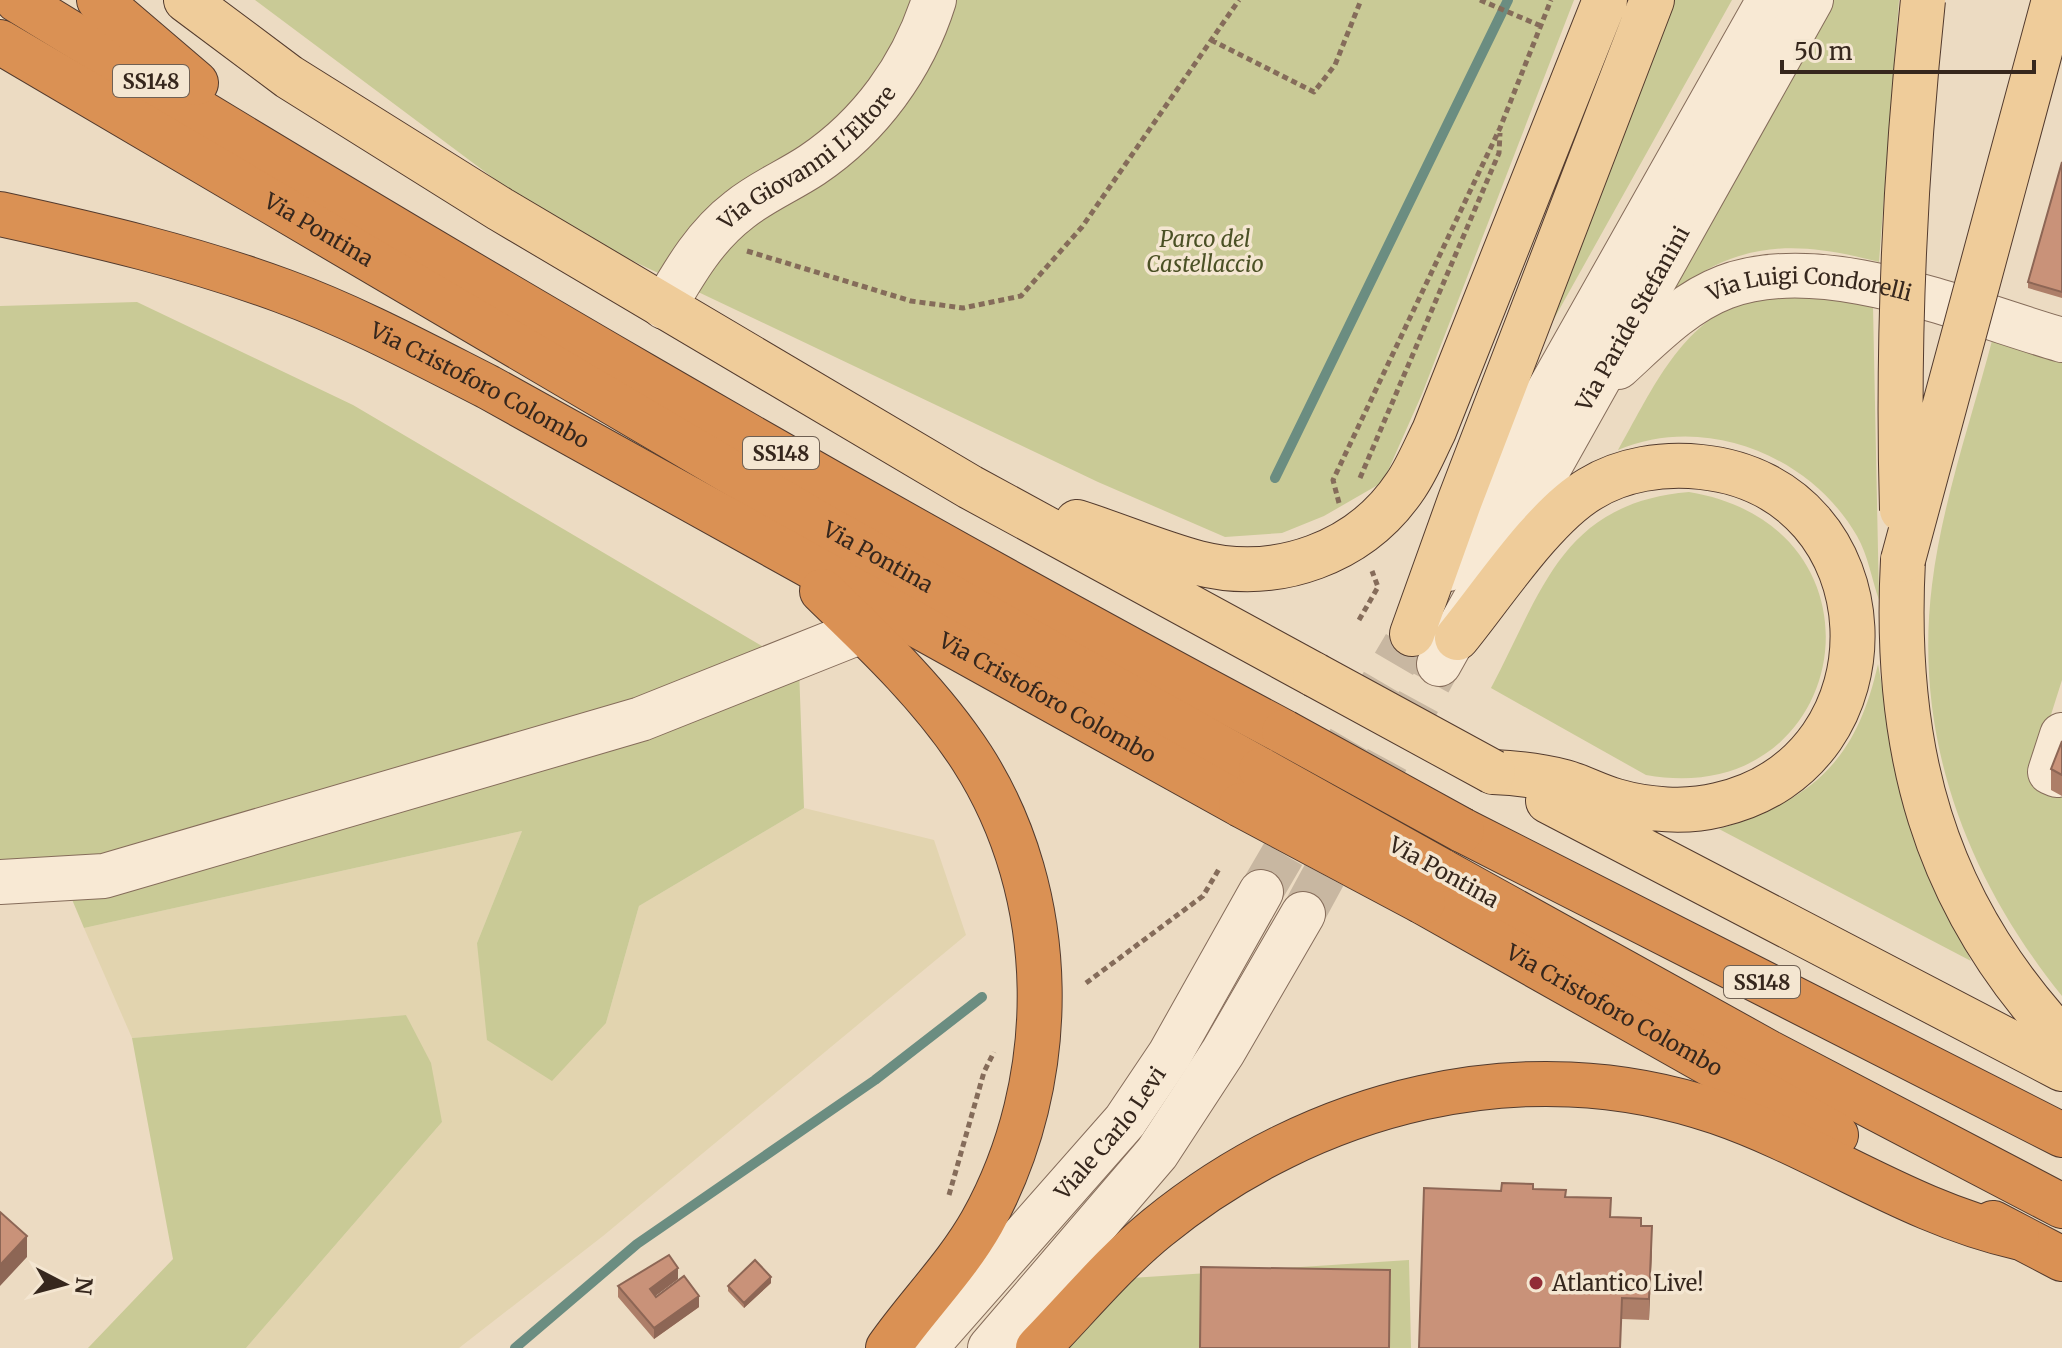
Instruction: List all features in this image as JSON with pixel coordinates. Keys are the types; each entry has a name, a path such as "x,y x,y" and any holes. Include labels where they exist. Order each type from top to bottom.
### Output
{"highway":[{"name":"Via Pontina","path":"17,0 286,160"},
{"path":"99,0 286,160"},
{"name":"Via Pontina","path":"0,42 821,525 1251,788 1432,886 1768,1052 2062,1206"},
{"name":"SS148","path":"286,160 500,292 850,492 1462,830 2062,1135"},
{"name":"Via Cristoforo Colombo","path":"0,214 193,260 285,291 381,333 488,387 784,553 1251,788"},
{"path":"0,242 124,257 193,260"},
{"path":"784,553 937,712 991,791 1013,842 1028,894 1039,966 1039,1026 1032,1081 1007,1171 966,1248 888,1348"},
{"name":"Via Cristoforo Colombo","path":"1432,886 2017,1237 2062,1259"},
{"path":"1949,1077 2002,1094 2062,1097"},
{"path":"1038,1348 1129,1253 1189,1204 1249,1164 1305,1135 1369,1112 1426,1097 1500,1084 1593,1085 1671,1097 1774,1135 1955,1220 2017,1237"}],"main road":[{"path":"186,0 289,77 664,307 970,487 1493,772 2062,1069"},
{"path":"970,487 1212,566 1257,569 1292,565 1326,553 1361,533 1408,483 1434,431 1605,0"},
{"path":"1428,645 1465,486 1652,0"},
{"path":"1923,0 1902,261 1899,430 1903,560 1900,637 1904,701 1915,765 1936,841 1988,945 2014,984 2062,1039"},
{"path":"1903,560 2054,0"},
{"path":"1428,645 1574,500 1619,474 1658,467 1726,470 1773,491 1815,527 1832,552 1849,593 1853,655 1836,715 1812,750 1760,789 1714,806 1676,809 1615,801 1543,777 1493,772"}],"street":[{"name":"Via Giovanni L'Eltore","path":"664,307 709,238 739,209 826,155 871,114 908,62 934,0"},
{"name":"Via Paride Stefanini","path":"1428,645 1587,396 1769,0"},
{"name":"Via Paride Stefanini","path":"1428,645 1676,204 1811,0"},
{"name":"Via Luigi Condorelli","path":"1587,396 1689,306 1723,288 1760,278 1813,274 1849,279 2062,340"},
{"path":"0,882 104,876 181,854 641,719 862,631"},
{"name":"Viale Carlo Levi","path":"925,1348 1125,1121 1170,1054 1261,892"},
{"name":"Viale Carlo Levi","path":"990,1348 1163,1146 1230,1040 1303,914"}],"path":[{"path":"709,238 911,301 963,308 1021,296 1082,227 1239,0"},
{"path":"1211,40 1314,92 1335,65 1361,0"},
{"path":"1480,0 1541,26"},
{"path":"1340,506 1333,480 1500,128 1551,0"},
{"path":"1354,490 1499,153 1500,128"},
{"path":"1359,620 1378,587 1369,566"},
{"path":"1086,983 1203,896 1219,869"},
{"path":"947,1198 984,1072 998,1046"}],"shaded area":[{"path":"804,808 934,840 966,935 603,1236 459,1348 246,1348 442,1122 406,1015 132,1038 84,928 522,831 477,943 606,1023 639,906"}],"green space":[{"name":"Parco del Castellaccio","path":"255,0 1574,0 1422,394 1383,482 1324,516 1282,533 1225,537 1098,482 555,224"},
{"path":"1674,0 1732,0 1540,344"},
{"path":"1828,0 1899,0 1879,262 1837,252 1796,248 1755,252 1714,266 1667,297"},
{"path":"1782,291 1873,306 1879,600 1857,536 1837,508 1813,484 1784,464 1753,449 1720,440 1686,437 1652,440 1618,450 1667,365 1699,328 1740,303"},
{"path":"137,302 353,405 799,668 804,808 639,906 606,1023 552,1081 487,1040 477,943 522,831 84,928 63,878 0,882 0,306"},
{"path":"1993,337 2062,358 2062,680 2030,781 2062,796 2062,996 2028,951 1999,904 1974,854 1954,804 1940,751 1931,697 1928,642 1937,554 1950,491"},
{"path":"1689,492 1756,516 1801,556 1823,607 1824,660 1806,711 1769,751 1715,775 1646,775 1491,688 1543,586 1562,557 1584,533 1612,513 1646,500"},
{"path":"1878,664 1893,747 1932,874 1971,961 1719,829 1780,805 1825,773 1857,727"},
{"path":"406,1015 431,1063 442,1122 246,1348 88,1348 173,1259 132,1038"},
{"path":"1409,1260 1411,1348 1064,1348 1131,1278"}],"building":[{"path":"2062,162 2062,292 2028,282"},
{"path":"2062,741 2062,775 2051,769"},
{"name":"Atlantico Live!","path":"1502,1183 1533,1184 1533,1189 1566,1190 1565,1197 1611,1198 1610,1217 1641,1218 1641,1226 1652,1226 1649,1299 1622,1298 1620,1348 1419,1348 1424,1188 1501,1191"},
{"path":"0,1212 27,1236 0,1265"},
{"path":"669,1255 678,1268 650,1289 656,1297 684,1276 699,1296 654,1328 618,1286"},
{"path":"755,1260 771,1277 744,1303 728,1286"},
{"path":"1201,1267 1390,1270 1389,1348 1200,1348"}],"waterway":[{"path":"1275,478 1508,0"},
{"path":"515,1348 637,1244 875,1080 982,997"}],"tunnel":[{"path":"1261,892 1405,645"},
{"path":"1303,914 1439,664"}],"place":[{"name":"Atlantico Live!","path":"1536,1283"}]}
